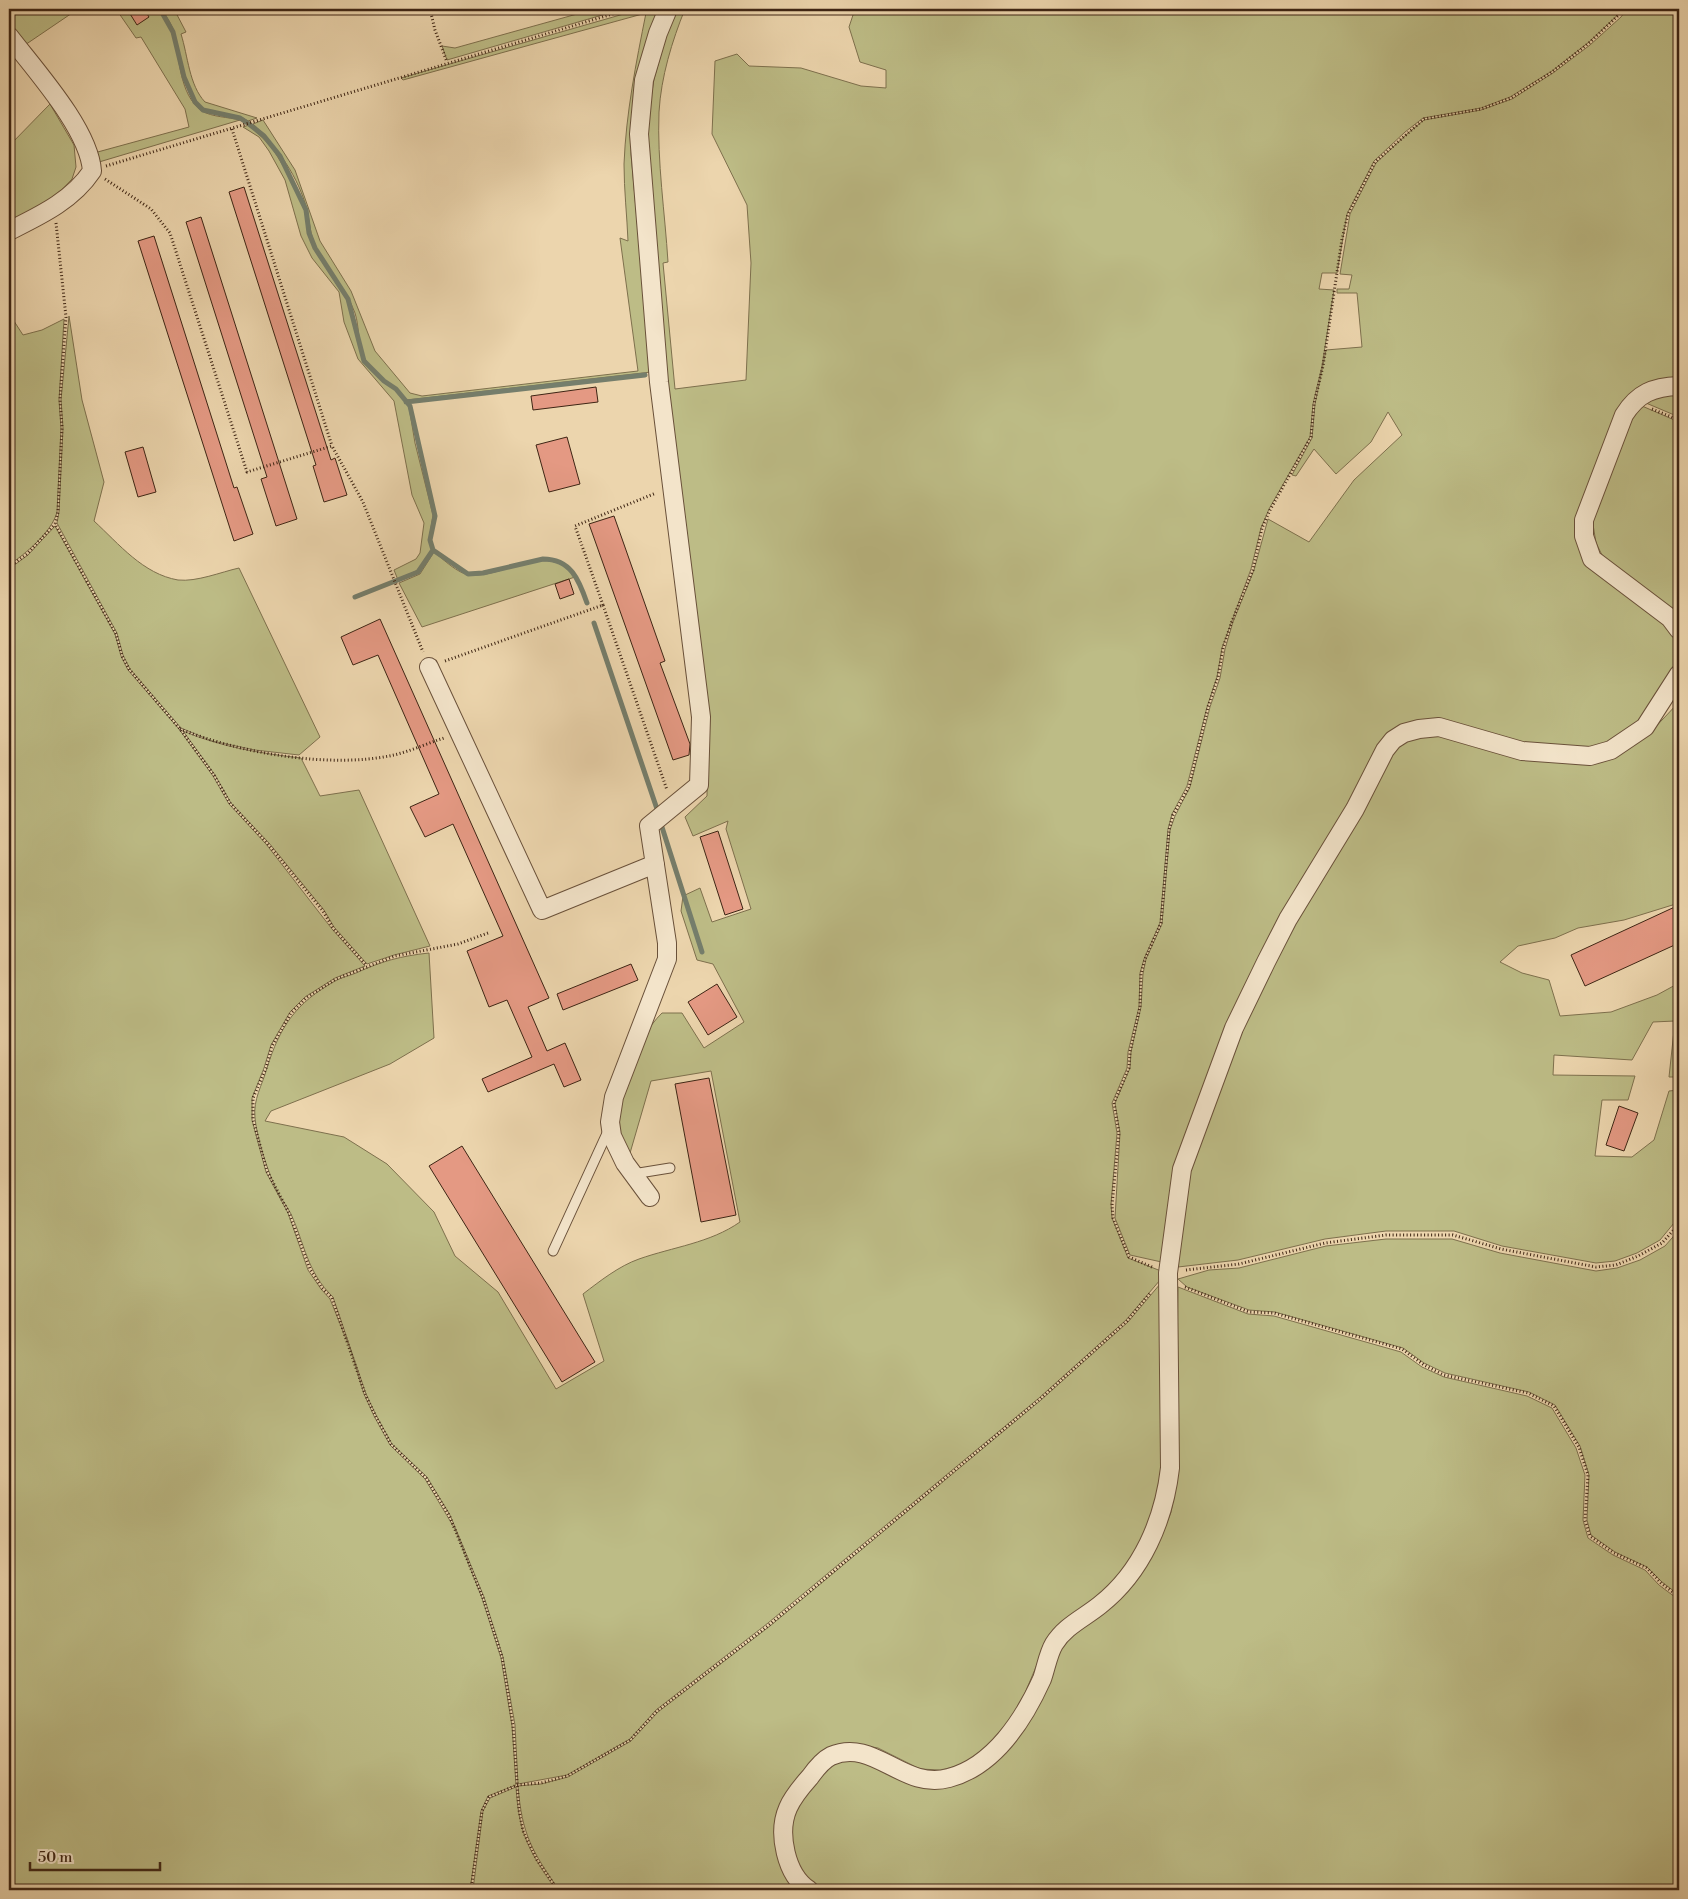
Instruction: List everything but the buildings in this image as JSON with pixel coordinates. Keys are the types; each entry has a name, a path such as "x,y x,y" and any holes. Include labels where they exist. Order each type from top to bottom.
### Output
{"street":[{"path":"650,1197 632,1174 612,1136 610,1126 611,1108 667,958 649,826 699,785 700,717 659,382 639,134 644,80 658,33 668,9"},
{"path":"9,36 58,101 79,134 91,159 92,171 78,187 54,208 9,231"},
{"path":"1679,386 1642,394 1633,400 1624,415 1584,520 1584,536 1592,559 1670,618 1679,630"},
{"path":"429,667 542,910 655,864"},
{"path":"809,1890 792,1872 784,1842 785,1824 788,1809 799,1790 823,1762 831,1756 846,1753 859,1754 875,1758 917,1780 933,1781 949,1778 979,1765 999,1746 1027,1710 1042,1678 1053,1645 1062,1633 1099,1606 1124,1584 1157,1527 1170,1468 1168,1272 1182,1169 1234,1028 1288,919 1355,809 1385,750 1393,740 1404,733 1419,728 1439,727 1522,751 1590,756 1611,750 1645,728 1679,674"}],"lane":[{"path":"553,1251 610,1126"},
{"path":"632,1174 670,1168"}],"path":[{"path":"430,9 435,30 447,62"},
{"path":"92,171 447,62 629,9"},
{"path":"1625,9 1589,44 1552,72 1511,98 1481,109 1424,119 1375,162 1348,214 1323,366 1314,404 1311,437 1262,528 1253,570 1223,648 1218,677 1208,707 1189,787 1174,815 1169,830 1161,923 1145,959 1141,974 1140,1007 1130,1052 1129,1068 1114,1103 1119,1133 1112,1205 1113,1218 1129,1257 1168,1272 1186,1288 1248,1312 1274,1313 1402,1349 1424,1365 1444,1375 1528,1393 1554,1406 1579,1447 1588,1475 1585,1520 1590,1536 1614,1553 1646,1568 1679,1597"},
{"path":"232,129 332,446 363,502 429,667 603,605"},
{"path":"92,171 116,184 151,209 170,234 247,472 332,446"},
{"path":"9,567 27,554 55,524 58,512 62,428 60,400 66,317 54,208"},
{"path":"1633,400 1679,420"},
{"path":"672,486 575,526 673,806"},
{"path":"55,524 116,634 122,656 129,669 180,729 214,776 230,803 268,844 323,911 333,928 367,966"},
{"path":"180,729 211,741 255,751 323,759 367,760 395,755 459,732"},
{"path":"488,933 458,944 395,956 336,979 306,998 292,1013 272,1046 253,1098 253,1120 268,1171 289,1213 310,1270 322,1288 332,1298 365,1394 392,1444 426,1478 456,1529 483,1598 502,1657 514,1726 517,1785 523,1831 537,1860 558,1890"},
{"path":"471,1890 482,1811 489,1797 517,1785 541,1783 567,1776 630,1740 657,1711 769,1624 1040,1399 1127,1321 1168,1272 1239,1264 1326,1243 1386,1235 1453,1235 1501,1249 1596,1267 1616,1265 1638,1256 1662,1243 1679,1224"}],"shaded area":[{"path":"9,9 12,13 18,9 78,9 22,47 9,29"},
{"path":"116,9 158,9 172,32 184,85 194,104 206,113 240,120 99,162 94,153 189,127 185,109 141,37 136,38"},
{"path":"161,9 174,9 186,32 181,34 192,79 205,102 257,118 248,121 237,116 208,111 196,101 186,84 173,30"},
{"path":"595,9 623,9 447,60 442,46 455,48"},
{"path":"641,9 663,9 632,134 631,154 651,372 407,400 370,367 363,356 355,313 347,296 316,247 299,186 279,152 253,124 263,120 295,170 320,241 351,291 375,351 410,393 422,396 638,371 620,238 628,241 624,174 625,145 632,88 646,13 403,80 401,78"},
{"path":"677,9 685,9 665,72 659,112 660,169 668,262 663,263 675,389 746,380 751,263 747,205 712,134 715,61 737,54 749,66 801,68 861,86 886,88 886,70 860,62 849,27 855,9 1624,9 1589,42 1552,71 1510,97 1481,108 1423,118 1405,132 1374,161 1347,214 1337,273 1322,273 1319,289 1334,290 1322,366 1313,404 1310,437 1269,509 1261,528 1251,569 1222,648 1217,677 1207,707 1187,786 1172,814 1168,829 1160,923 1140,973 1139,1007 1128,1052 1127,1068 1112,1103 1117,1133 1111,1204 1112,1218 1128,1258 1166,1273 1126,1320 1039,1398 768,1623 656,1710 630,1739 567,1775 518,1784 515,1725 503,1657 484,1597 450,1515 427,1477 392,1444 366,1394 333,1297 317,1278 307,1258 291,1214 270,1175 258,1136 255,1105 272,1053 284,1028 291,1017 310,998 321,989 338,980 374,965 400,957 429,953 434,1038 390,1064 271,1111 265,1121 344,1137 387,1164 434,1212 455,1256 498,1292 556,1389 604,1361 583,1294 610,1274 632,1262 704,1240 740,1222 711,1071 651,1081 628,1160 613,1124 638,1050 652,1024 662,1013 682,1013 704,1048 744,1022 713,964 697,960 681,911 683,896 700,888 712,922 751,909 726,829 728,821 693,836 685,817 707,796 708,736 668,390 646,129 654,79 667,33"},
{"path":"1627,9 1679,9 1679,378 1653,381 1640,387 1582,544 1675,634 1679,644 1679,663 1675,674 1653,711 1606,744 1587,750 1564,751 1407,725 1218,1061 1166,1263 1130,1255 1115,1218 1120,1133 1115,1103 1130,1068 1131,1052 1141,1007 1146,959 1162,924 1170,830 1190,787 1210,707 1220,678 1225,649 1233,622 1254,570 1268,519 1309,542 1354,480 1402,435 1388,412 1371,442 1336,474 1314,449 1296,476 1292,475 1312,438 1315,404 1326,350 1362,347 1357,293 1337,293 1337,289 1349,289 1352,275 1340,274 1350,214 1376,163 1424,120 1481,110 1512,99 1553,73 1590,45 1621,17"},
{"path":"50,104 74,145 76,167 72,179 43,210 9,225 9,146"},
{"path":"249,125 271,146 293,182 305,210 308,233 314,249 347,300 363,362 383,382 396,390 409,407 415,443 433,515 429,540 432,550 418,570 398,580 394,570 416,559 420,553 424,523 412,495 394,401 358,359 344,322 339,292 312,258 301,236 285,180 259,137 243,127"},
{"path":"69,316 82,400 104,482 94,521 132,557 165,577 178,580 193,580 239,568 320,737 299,755 255,750 212,741 181,728 130,669 123,655 117,633 57,523 63,428 61,400"},
{"path":"12,318 23,335 42,330 64,319 59,400 61,428 57,512 44,535 30,549 9,565 9,320"},
{"path":"1679,392 1679,417 1646,403 1651,399"},
{"path":"1642,406 1679,422 1679,618 1606,563 1596,543 1592,518 1629,420"},
{"path":"55,526 115,634 121,656 128,670 179,729 213,776 229,804 266,844 332,929 365,966 335,978 305,997 290,1012 271,1045 252,1098 252,1120 266,1172 288,1213 308,1270 330,1299 351,1351 364,1394 374,1416 390,1445 425,1479 455,1529 482,1598 501,1658 512,1726 516,1785 488,1796 481,1811 470,1890 9,1890 9,569 28,555"},
{"path":"434,552 456,569 470,575 483,574 540,561 553,562 565,566 575,577 422,627 399,583 420,574"},
{"path":"1679,702 1679,903 1624,920 1578,928 1555,938 1518,946 1500,962 1522,973 1549,980 1560,1016 1611,1012 1657,995 1679,983 1679,1077 1669,1077 1675,1021 1653,1022 1632,1060 1554,1055 1553,1075 1635,1076 1628,1100 1602,1100 1595,1156 1632,1157 1654,1140 1669,1091 1679,1090 1679,1217 1660,1240 1637,1253 1615,1261 1596,1263 1502,1246 1454,1231 1386,1231 1325,1239 1238,1260 1178,1267 1183,1196 1196,1150 1267,966 1398,744 1437,732 1564,762 1646,737"},
{"path":"183,731 197,737 240,749 301,758 320,796 359,790 430,946 367,964 334,927 324,910 269,843 231,803 215,775"},
{"path":"1679,1230 1679,1595 1647,1567 1615,1552 1591,1535 1587,1520 1589,1475 1580,1446 1555,1405 1529,1392 1445,1373 1424,1363 1403,1348 1275,1312 1249,1310 1187,1287 1178,1279 1209,1270 1239,1268 1326,1246 1386,1239 1452,1239 1500,1253 1596,1271 1617,1268 1640,1260 1665,1246"},
{"path":"1166,1277 1166,1447 1154,1519 1126,1569 1041,1655 1017,1712 985,1752 962,1765 940,1770 920,1769 878,1748 856,1744 829,1749 808,1765 790,1790 780,1811 800,1890 559,1890 530,1842 522,1817 518,1786 541,1784 568,1777 631,1741 658,1712 770,1626 1041,1400 1128,1322"},
{"path":"1178,1287 1248,1314 1274,1316 1401,1352 1422,1367 1444,1377 1527,1396 1552,1408 1576,1448 1585,1475 1583,1520 1588,1538 1613,1555 1645,1570 1659,1585 1679,1600 1679,1890 817,1890 803,1879 788,1833 799,1799 829,1762 858,1759 893,1773 978,1772 1057,1648 1130,1585 1162,1535 1171,1512 1175,1490"},
{"path":"516,1787 517,1804 527,1842 556,1890 473,1890 483,1811 490,1798"}],"waterway":[{"path":"160,9 173,32 184,77 195,102 203,110 240,118 264,136 280,156 306,210 309,233 315,248 348,299 364,361 384,381 396,389 410,406 435,516 430,540 433,550 468,574 483,573 543,559 553,560 561,563 572,572 581,586 587,603"},
{"path":"406,402 645,375"},
{"path":"355,597 418,572 433,550"},
{"path":"594,623 657,809"},
{"path":"661,824 702,952"}]}
